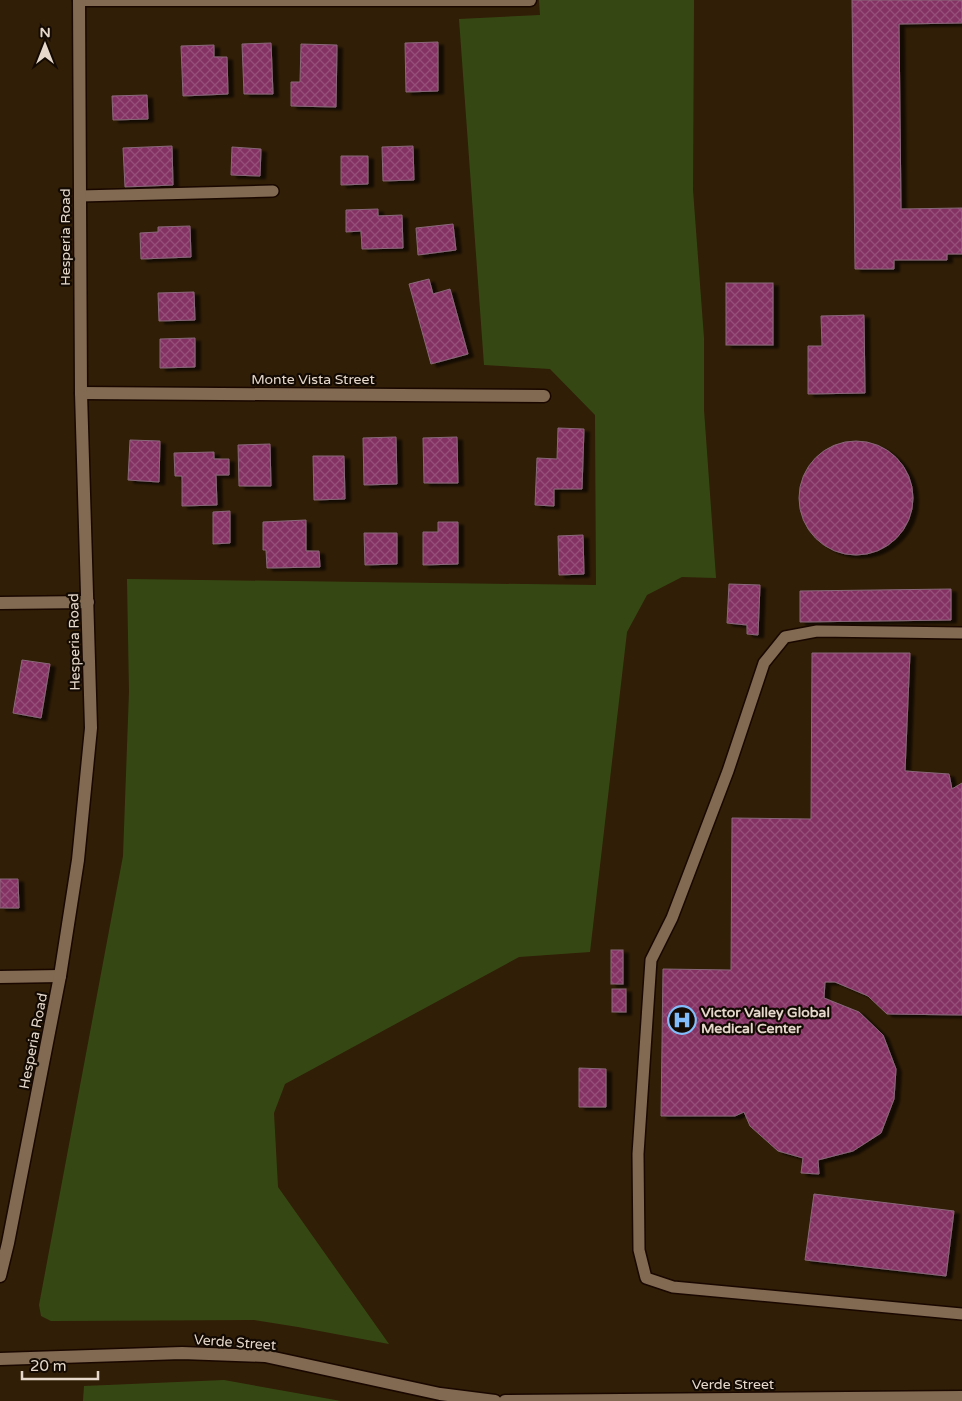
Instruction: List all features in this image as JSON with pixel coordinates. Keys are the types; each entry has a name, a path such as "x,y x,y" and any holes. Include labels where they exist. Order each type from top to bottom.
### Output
{"street":[{"path":"79,0 530,0"},
{"name":"Hesperia Road","path":"0,1276 16,1206 60,976 78,860 91,728 81,393 79,0"},
{"name":"Monte Vista Street","path":"81,393 544,396"},
{"path":"0,603 88,602"},
{"path":"0,977 60,976"},
{"name":"Verde Street","path":"0,1359 182,1353 265,1356 440,1394 495,1401"},
{"name":"Verde Street","path":"505,1401 962,1397"}],"lane":[{"path":"80,196 273,191"},
{"path":"962,634 817,631 784,637 764,664 728,771 676,910 651,960 638,1154 639,1250 646,1278 673,1288 962,1314"}],"green space":[{"path":"539,0 694,0 693,190 704,338 704,410 716,578 682,577 647,595 627,632 590,952 519,957 285,1084 274,1113 278,1187 389,1344 254,1320 51,1321 41,1316 39,1305 123,856 129,692 127,579 596,585 595,415 550,369 484,365 459,19 540,15"},
{"path":"224,1380 341,1401 83,1401 84,1386"}],"building":[{"path":"852,0 962,0 962,23 899,24 901,209 962,208 962,254 947,254 947,260 894,260 894,269 855,269"},
{"path":"438,42 438,91 406,92 405,43"},
{"path":"271,43 273,94 244,94 242,44"},
{"path":"301,44 337,45 336,107 291,106 291,82 300,82"},
{"path":"214,45 214,57 227,57 228,94 183,96 181,46"},
{"path":"147,95 148,119 113,120 112,96"},
{"path":"172,146 173,185 125,187 123,148"},
{"path":"413,146 414,180 383,181 382,147"},
{"path":"232,147 261,149 260,176 231,175"},
{"path":"341,156 368,156 368,184 341,185"},
{"path":"378,209 378,216 402,215 403,248 362,249 361,231 346,232 346,210"},
{"path":"453,224 456,250 418,255 416,228"},
{"path":"190,226 191,257 141,259 140,233 158,232 158,227"},
{"path":"429,279 433,294 450,289 468,354 431,364 409,284"},
{"path":"726,283 773,283 773,345 726,345"},
{"path":"194,292 195,320 159,321 158,293"},
{"path":"864,315 865,393 808,394 808,346 822,346 821,316"},
{"path":"195,338 195,367 160,368 160,339"},
{"path":"558,428 584,429 582,489 554,489 554,506 535,505 537,458 557,459"},
{"path":"396,437 397,484 364,485 363,438"},
{"path":"457,437 458,483 424,483 423,438"},
{"path":"130,440 160,441 159,482 128,480"},
{"path":"856,441 878,446 896,458 908,476 913,498 908,520 896,538 878,550 856,555 834,550 816,538 804,520 799,498 804,476 816,458 834,446"},
{"path":"270,444 271,486 239,486 238,445"},
{"path":"214,452 214,459 229,459 229,475 216,475 217,505 182,506 182,476 175,476 174,453"},
{"path":"313,456 344,456 345,499 314,500"},
{"path":"230,511 230,543 213,544 213,512"},
{"path":"306,520 306,551 319,551 320,567 267,568 266,550 263,550 263,522"},
{"path":"438,522 458,522 458,564 423,565 423,532 438,532"},
{"path":"364,533 397,533 397,564 365,565"},
{"path":"583,535 584,574 559,575 558,536"},
{"path":"729,584 760,585 758,635 747,634 747,625 727,623"},
{"path":"951,589 951,620 800,622 800,591"},
{"path":"812,653 910,653 905,771 949,774 952,789 962,783 962,1015 887,1014 868,996 835,982 825,982 824,998 859,1012 883,1035 896,1069 894,1099 881,1133 853,1151 818,1160 819,1174 801,1173 803,1158 778,1151 750,1126 744,1112 735,1116 661,1116 663,969 731,970 732,818 811,819"},
{"path":"22,660 50,664 41,718 13,713"},
{"path":"0,879 18,879 19,908 0,908"},
{"path":"611,950 623,950 623,984 611,984"},
{"path":"612,989 626,989 626,1012 612,1012"},
{"path":"579,1068 606,1069 606,1107 579,1107"},
{"path":"814,1194 954,1211 946,1276 805,1260"}],"place":[{"name":"Victor Valley Global Medical Center","path":"682,1020"}]}
